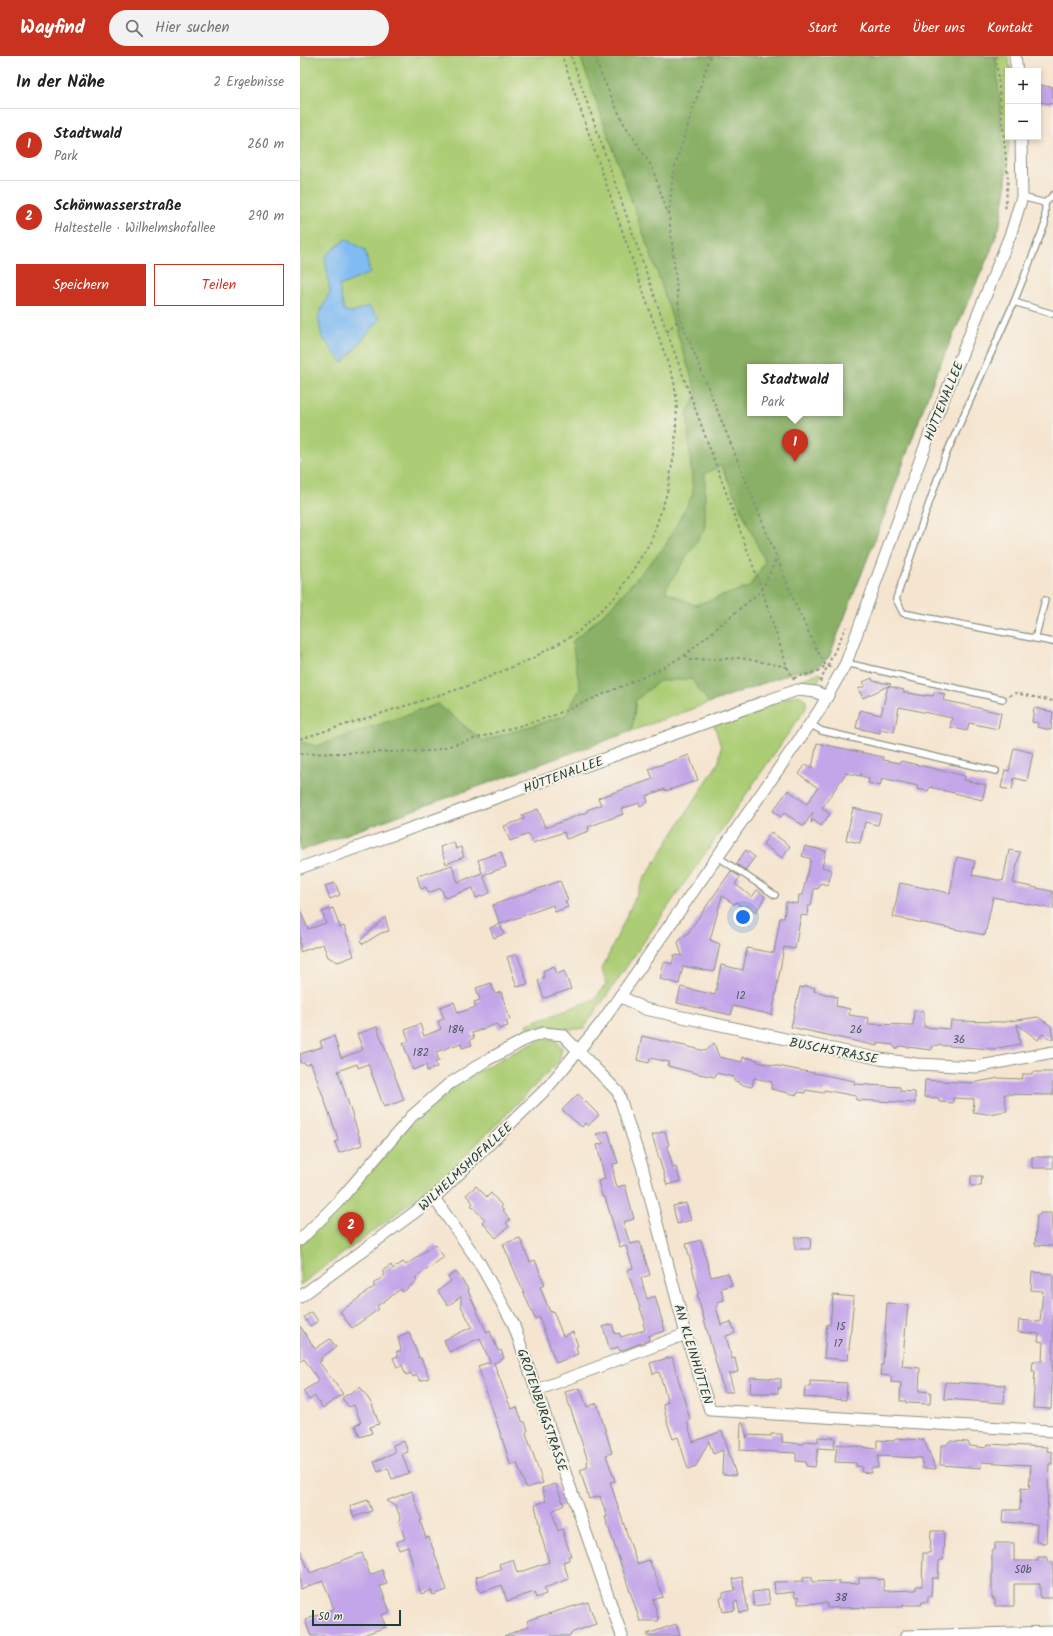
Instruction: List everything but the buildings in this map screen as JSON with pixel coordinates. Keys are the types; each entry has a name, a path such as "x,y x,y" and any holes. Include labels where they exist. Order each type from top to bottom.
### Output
{"street":[{"path":"1015,56 1017,68"},
{"name":"HÜTTENALLEE","path":"620,996 810,724 846,663 933,425 1011,233 1022,197 1021,140"},
{"name":"HÜTTENALLEE","path":"300,868 797,690 816,692 827,697"},
{"name":"WILHELMSHOFALLEE","path":"300,1297 434,1198 547,1088 579,1051 620,996"},
{"name":"BUSCHSTRASSE","path":"620,996 645,1009 880,1060 917,1064 976,1067 1053,1052"},
{"path":"300,1240 338,1202 412,1116 449,1084 487,1060 528,1038 544,1033 563,1035 579,1051"},
{"name":"AN KLEINHÜTTEN","path":"579,1051 618,1092 642,1166 686,1334 710,1410 1053,1431"},
{"name":"GROTENBURGSTRASSE","path":"434,1198 479,1262 513,1322 622,1636"},
{"path":"537,1390 686,1334"},
{"path":"906,1636 1053,1632"}],"lane":[{"path":"1053,195 1045,203 1045,224 1014,302 945,457 896,599 903,613 1053,642"},
{"path":"1022,197 1045,203"},
{"path":"1014,302 1053,314"},
{"path":"1034,639 1045,600"},
{"path":"846,663 1003,699"},
{"path":"810,724 822,731 996,771"},
{"path":"718,857 775,895"}],"path":[{"path":"300,739 465,687 531,659 577,633 618,594 651,541 667,493 675,450 677,404 674,380 562,56"},
{"path":"571,56 667,332 762,590 787,667 741,658 690,660 685,655"},
{"path":"595,56 600,72 623,122 652,167 669,215"},
{"path":"710,56 673,172 669,215 680,318 804,623 826,666"},
{"path":"996,56 1008,180 1004,216"},
{"path":"667,332 680,318"},
{"path":"300,754 432,751 550,716 655,672 685,655 762,590 777,557"},
{"path":"816,692 826,666 847,625"},
{"path":"794,678 818,671 826,666"},
{"path":"1003,699 1015,693 1053,701"}],"green space":[{"path":"300,56 1008,56 1010,68 1005,68 1005,140 1009,140 1006,187 1000,224 991,250 935,376 884,516 829,657 811,670 797,671 300,851"},
{"path":"580,56 996,56 1006,187 1000,224 991,250 935,376 884,516 829,657 811,670 797,671 709,703 691,679 659,681 636,700 632,731 300,851 300,742 317,746 438,704 483,741 566,715 580,689 572,642 610,608 665,546 693,494 687,414 697,394 657,272","holes":["721,465 765,562 749,587 695,605 665,591 705,528 705,474"]},
{"path":"818,673 822,674 816,685 800,684 800,680"},
{"path":"795,695 801,696 806,700 806,708 584,1028 571,1030 545,1025 528,1029 527,1024 595,999 606,984 602,969 644,879 719,762 721,747 714,724"},
{"path":"543,1039 554,1039 562,1048 559,1061 454,1167 391,1218 300,1285 300,1244 402,1133 438,1099 461,1082 502,1058"}],"water":[{"path":"346,239 365,250 370,273 339,286 344,311 353,313 368,306 380,319 343,363 322,337 318,317 330,292 325,256"}],"place":[{"name":"Stadtwald","path":"795,462"},
{"name":"Schönwasserstraße","path":"351,1245"}]}
